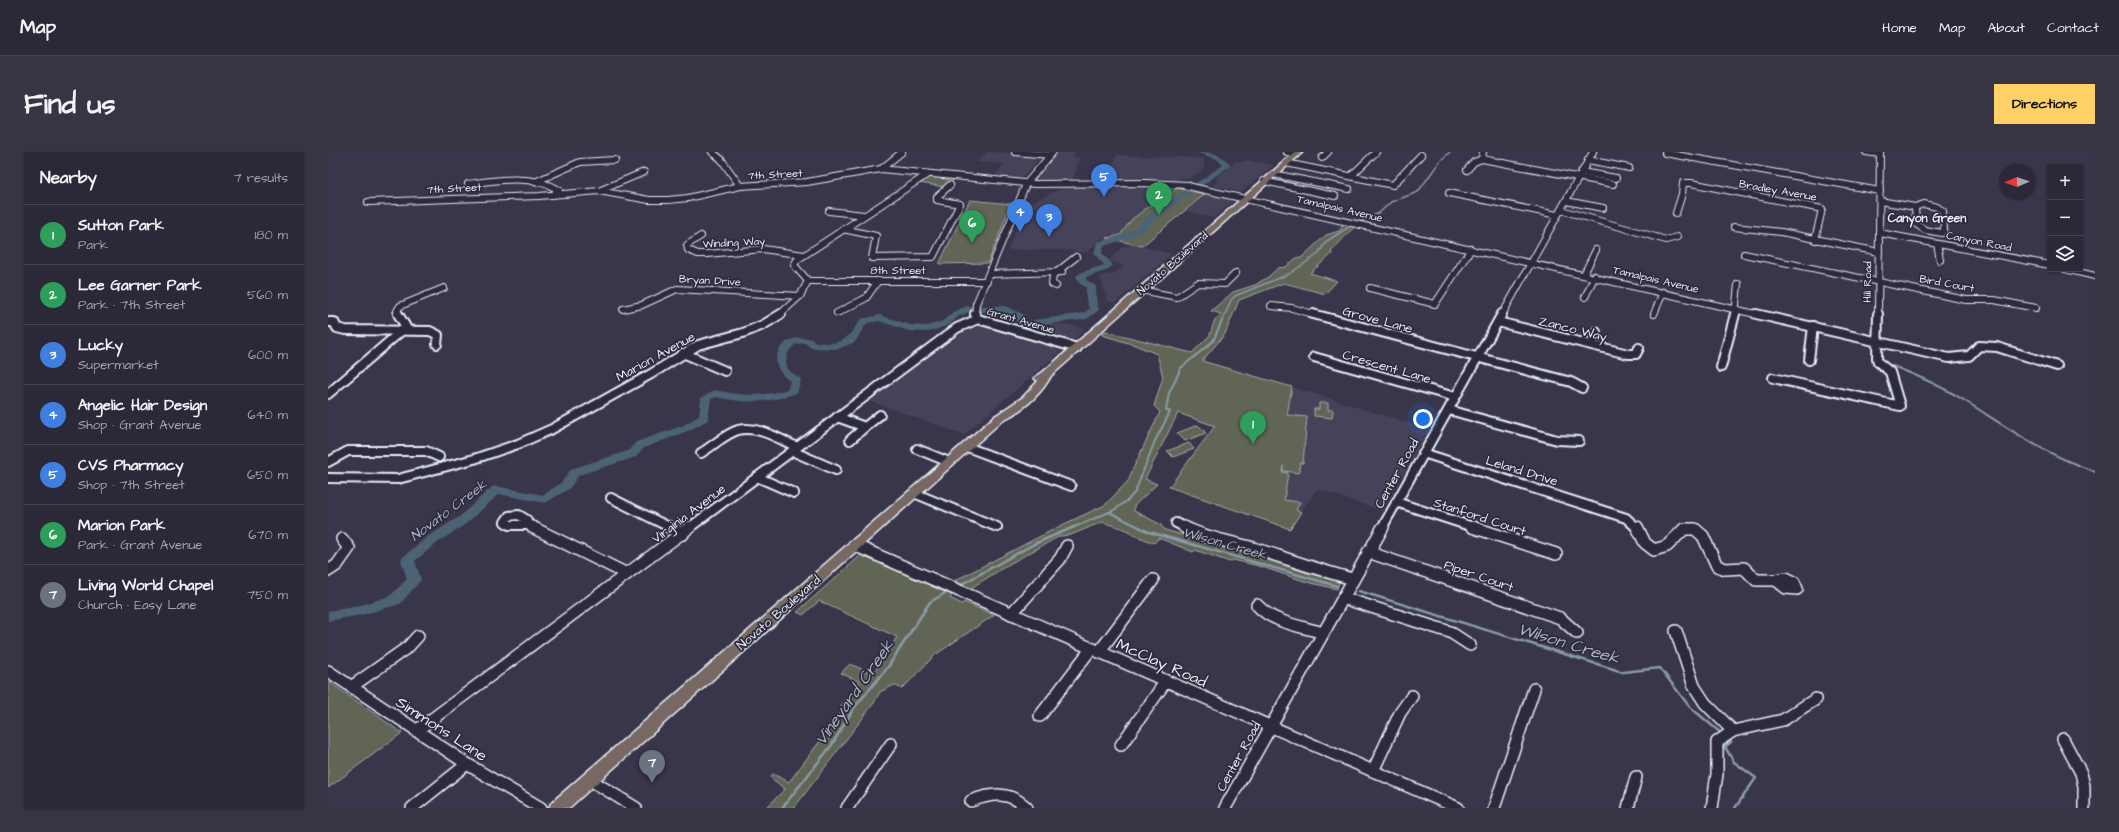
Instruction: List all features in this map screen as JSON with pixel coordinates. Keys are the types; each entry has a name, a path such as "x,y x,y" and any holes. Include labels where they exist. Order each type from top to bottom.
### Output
{"main road":[{"name":"Novato Boulevard","path":"557,808 999,418 1017,406 1043,383 1047,374 1264,181 1298,153"}],"street":[{"path":"712,152 721,159 740,186"},
{"path":"881,169 902,152"},
{"path":"1015,152 1051,154"},
{"path":"1287,152 1298,153"},
{"path":"1322,158 1328,152"},
{"path":"1350,176 1376,152"},
{"path":"1482,159 1483,152"},
{"name":"Center Road","path":"1225,808 1593,152"},
{"path":"1704,160 1707,152"},
{"path":"1866,152 1880,153"},
{"path":"1665,153 1880,191"},
{"name":"Hill Road","path":"1773,378 1900,406 1890,372 1876,358 1880,233 1880,153"},
{"name":"Grant Avenue","path":"1051,154 1026,184 989,277 974,308 975,315 978,319 1077,348"},
{"path":"1286,163 1393,185 1421,156"},
{"path":"1467,170 1474,162 1482,159 1613,184"},
{"path":"535,182 580,162 615,160"},
{"path":"1588,160 1629,168"},
{"name":"7th Street","path":"368,202 553,195 599,191 658,201 688,198 740,186 807,182 881,169 1026,184 1144,183 1183,185 1245,198"},
{"path":"599,191 644,172"},
{"path":"1581,172 1616,178"},
{"path":"808,281 794,265 804,255 928,174"},
{"path":"1273,174 1349,190"},
{"path":"468,184 506,178 535,182 557,188 559,190 553,195"},
{"path":"1264,181 1335,196"},
{"name":"Bradley Avenue","path":"1676,212 1682,194 1681,181 1822,209 1815,240"},
{"path":"843,229 876,237 872,258 932,257 960,204 937,200 937,197 950,185"},
{"path":"1450,193 1559,213 1622,227 1666,240 1677,237"},
{"name":"Tamalpais Avenue","path":"1245,198 1877,340 1949,358 1969,356 1979,346 1997,347 2057,366"},
{"path":"1566,201 1602,208"},
{"path":"1880,201 1915,208 1917,205 1924,204 1942,210 1944,228 1942,233"},
{"path":"1915,208 1916,224 1919,227 1942,233 1948,237 1950,246"},
{"path":"829,211 864,215"},
{"path":"1616,231 1622,227"},
{"path":"1734,227 1781,232 1879,252"},
{"name":"Canyon Road","path":"1880,233 2047,264"},
{"name":"Winding Way","path":"701,236 687,245 688,250 698,254 707,254 763,249 804,255"},
{"path":"1937,244 1940,260"},
{"path":"1370,288 1435,304 1471,249"},
{"path":"1584,274 1596,250"},
{"name":"Bird Court","path":"1744,254 1966,300 1994,300 2036,308"},
{"path":"1056,286 1052,284 1059,272 1076,257"},
{"name":"8th Street","path":"808,281 878,281 989,277 1036,271 1059,272"},
{"path":"2078,272 2095,276"},
{"path":"1141,290 1176,297 1198,283 1225,284 1236,273"},
{"path":"1585,297 1595,276"},
{"name":"Marion Avenue","path":"328,478 398,479 467,461 552,429 651,374 698,345 744,333 763,325 785,311 800,296 808,281"},
{"path":"837,313 866,298 878,281"},
{"path":"1721,367 1736,309 1738,284"},
{"path":"328,394 406,327 397,310 400,306 444,288"},
{"name":"Bryan Drive","path":"622,309 642,305 677,289 800,296"},
{"path":"1654,314 1663,292"},
{"name":"Grove Lane","path":"1271,306 1292,308 1571,382 1582,388"},
{"path":"957,328 967,321 974,308"},
{"name":"Virginia Avenue","path":"416,731 683,534 794,449 957,328 978,319"},
{"path":"328,322 334,322 337,328 345,330 402,330 430,332 438,335 437,344"},
{"name":"Zanco Way","path":"1498,322 1628,354 1636,354 1639,348"},
{"path":"1809,360 1813,326"},
{"path":"1592,345 1596,332"},
{"path":"684,353 725,371"},
{"name":"Crescent Lane","path":"1314,357 1455,397"},
{"path":"1449,410 1557,440 1579,442"},
{"path":"850,440 880,415"},
{"path":"837,417 865,427"},
{"path":"701,452 737,430 747,428 756,430 836,470"},
{"path":"967,447 1071,486"},
{"path":"917,449 949,462"},
{"path":"328,462 348,451 426,451 439,457"},
{"name":"Leland Drive","path":"1423,453 1613,512 1636,525 1646,543 1654,550 1666,549 1680,532 1687,528 1693,528 1701,534 1717,566 1726,569 1744,568 1756,580 1776,580"},
{"path":"757,477 794,493"},
{"path":"914,493 997,526"},
{"path":"611,498 683,534"},
{"name":"Stanford Court","path":"1396,502 1556,554"},
{"path":"1176,523 1194,532 1255,549 1314,569 1353,579"},
{"path":"528,526 627,574"},
{"path":"328,571 338,565 349,548 342,538"},
{"name":"McClay Road","path":"854,546 1458,808"},
{"path":"1012,614 1060,559 1067,546"},
{"name":"Piper Court","path":"1368,552 1560,618 1577,633"},
{"path":"1040,716 1153,580"},
{"path":"1343,598 1450,632 1470,645"},
{"path":"1257,605 1260,610 1269,616 1323,633"},
{"path":"1676,631 1694,686 1705,703 1731,733"},
{"path":"351,687 408,647 418,636"},
{"name":"Simmons Lane","path":"328,671 467,764 541,808"},
{"path":"1121,745 1166,681"},
{"path":"1494,808 1534,689"},
{"path":"1373,771 1400,713 1412,696"},
{"path":"1712,808 1717,774 1717,742 1731,733 1783,720 1816,699"},
{"path":"2063,739 2080,770 2084,786 2084,808"},
{"path":"847,808 891,744"},
{"path":"412,808 467,764"},
{"path":"1628,808 1636,777"},
{"path":"589,779 636,808"},
{"path":"971,801 990,795 1008,795 1022,802 1027,808"}],"shaded area":[{"path":"987,152 1045,152 1019,181 993,178 1004,164 977,162"},
{"path":"1059,152 1076,152 1073,157 1080,158 1073,180 1038,180 1037,178"},
{"path":"1117,155 1204,158 1204,167 1202,171 1188,179 1109,180 1113,171 1111,168"},
{"path":"1245,160 1274,165 1242,192 1212,186 1219,181 1215,179 1236,161 1242,162"},
{"path":"1145,186 1176,188 1166,197 1154,203 1131,219 1120,234 1100,239 1087,253 1067,250 1008,250 1025,205 1062,188"},
{"path":"1207,193 1233,201 1214,218 1185,211"},
{"path":"1133,244 1172,254 1115,303 1107,301 1100,276 1114,274 1124,266 1109,261 1122,247"},
{"path":"979,323 1063,349 964,435 869,401 964,331"},
{"path":"1050,324 1070,325 1085,329 1073,340 1066,340 1039,332"},
{"path":"1202,361 1429,429 1382,511 1317,489 1290,529 1169,487 1215,426 1178,413 1180,386"}],"green space":[{"path":"930,177 955,179 945,187 919,183"},
{"path":"1177,188 1205,194 1142,246 1107,238 1120,235 1132,219 1154,203 1166,198"},
{"path":"970,200 1011,204 988,263 939,264"},
{"path":"1345,223 1357,225 1331,252 1332,254 1310,273 1337,281 1325,294 1284,283 1239,300 1225,334 1202,361 1292,387 1287,415 1307,417 1303,463 1300,463 1299,473 1283,471 1283,466 1282,472 1288,473 1284,500 1300,502 1296,510 1301,512 1290,529 1169,487 1215,426 1178,413 1145,479 1157,484 1134,506 1134,511 1160,524 1165,530 1308,573 1331,578 1339,582 1337,589 1307,582 1259,566 1233,560 1230,562 1195,550 1193,552 1159,538 1154,543 1129,533 1130,531 1102,522 1071,535 1060,536 1011,563 971,588 954,581 1062,525 1105,505 1129,480 1160,412 1154,406 1163,377 1157,354 1135,345 1102,335 1105,331 1192,353 1210,335 1214,322 1221,314 1211,311 1233,292 1255,285 1268,277 1278,268 1286,267 1296,258 1301,258 1326,235 1339,231"},
{"path":"1319,403 1328,403 1328,410 1333,410 1332,418 1314,416 1314,409 1319,409"},
{"path":"1198,425 1206,433 1185,441 1177,433"},
{"path":"1189,443 1194,449 1173,457 1167,451"},
{"path":"861,555 952,595 950,598 962,604 964,602 994,615 935,655 902,689 894,685 880,692 874,703 794,808 766,808 785,789 770,777 773,774 789,782 839,716 843,709 840,707 860,682 841,673 850,664 873,674 897,637 819,601 803,615 797,612"},
{"path":"328,681 402,733 328,788"}],"waterway":[{"name":"Novato Creek","path":"328,616 361,610 395,600 414,580 408,560 432,540 463,520 496,490 545,499 565,486 575,472 632,454 640,445 686,428 704,418 706,398 715,393 740,399 753,397 771,398 793,391 796,380 785,372 782,368 781,360 787,345 797,340 808,341 811,345 834,347 851,340 864,321 880,318 909,328 928,329 946,323 956,314 967,309 1005,309 1020,316 1020,322 1027,324 1087,316 1094,310 1091,299 1091,286 1082,281 1081,276 1103,269 1109,265 1098,253 1100,244 1120,239 1147,225 1149,219 1227,165 1220,157 1199,152"},
{"path":"1360,222 1379,213 1391,202 1418,192 1440,161 1450,152"},
{"path":"1225,315 1231,300 1235,296 1289,274 1317,255 1327,241 1352,225"},
{"path":"1109,512 1128,500 1135,492 1155,441 1170,412 1166,410 1169,393 1181,368 1213,341 1225,314"},
{"path":"1885,363 1944,388 2026,440 2059,457 2095,471"},
{"name":"Vineyard Creek","path":"1072,528 1109,512"},
{"name":"Wilson Creek","path":"1109,512 1149,532 1337,586"},
{"name":"Vineyard Creek","path":"962,584 1034,544 1074,527"},
{"name":"Wilson Creek","path":"1359,591 1623,672 1660,668 1689,706 1722,734"},
{"name":"Vineyard Creek","path":"782,808 831,746 854,708 888,667 930,602 947,592"},
{"name":"Wilson Creek","path":"1728,739 1731,742 1725,747 1734,762 1756,778 1735,808"}],"place":[{"name":"CVS Pharmacy","path":"1104,197"},
{"name":"Lee Garner Park","path":"1159,215"},
{"name":"Angelic Hair Design","path":"1020,232"},
{"name":"Lucky","path":"1049,237"},
{"name":"Marion Park","path":"972,243"},
{"name":"Sutton Park","path":"1253,444"},
{"name":"Living World Chapel","path":"652,783"}],"district":[{"name":"Canyon Green","path":"1927,218"}]}
